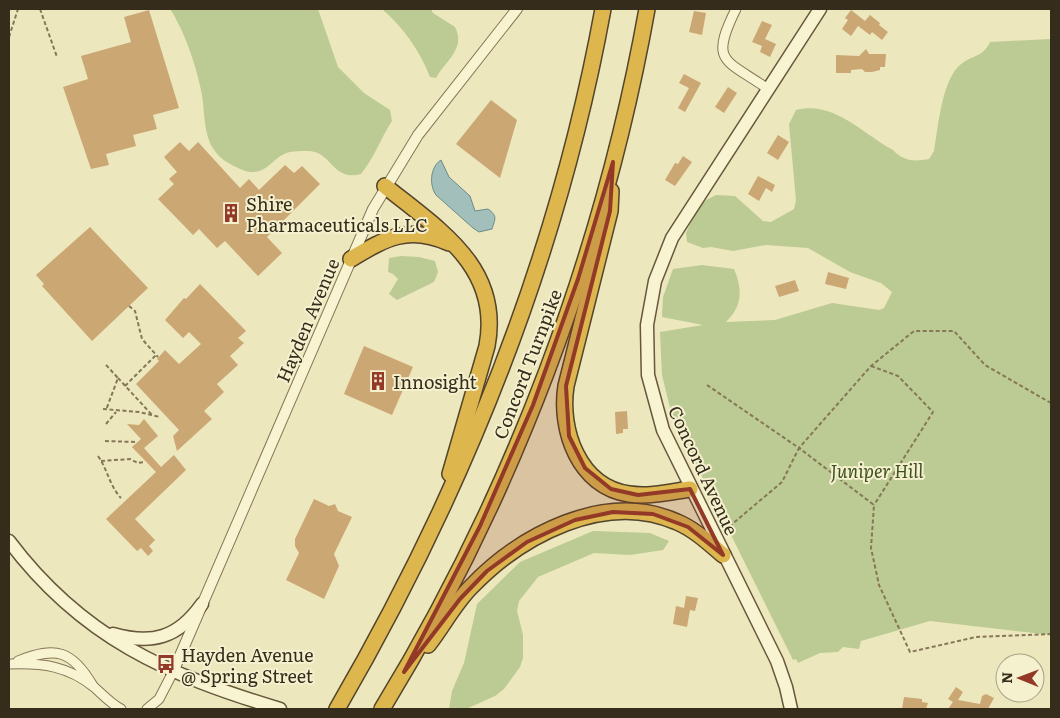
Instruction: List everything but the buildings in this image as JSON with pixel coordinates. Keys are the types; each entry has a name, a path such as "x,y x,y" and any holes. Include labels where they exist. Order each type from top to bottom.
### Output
{"highway":[{"name":"Concord Turnpike","path":"337,709 393,609 442,509 500,369 546,238 580,118 603,9"},
{"name":"Concord Turnpike","path":"382,709 404,672 480,526 533,404 576,287 613,162 647,9"},
{"path":"613,162 610,211 566,386 564,409 567,430 573,447 585,468 597,480 611,489 638,495 690,489"},
{"path":"385,186 446,235 469,261 482,283 488,303 490,324 484,357 453,460 442,509"},
{"path":"351,258 382,241 405,234 430,236 455,246"},
{"path":"404,672 436,634 460,599 487,571 535,538 575,520 600,513 620,511 653,514 688,528 723,555"}],"main road":[{"name":"Concord Avenue","path":"791,709 786,687 776,661 690,489 663,430 652,397 646,346 650,303 660,267 672,238 820,9"},
{"path":"9,541 53,593 99,630 173,672 224,692 280,709"},
{"path":"99,630 134,639 158,638 184,624 202,604"}],"street":[{"name":"Hayden Avenue","path":"173,672 351,258 385,186 418,135 517,9"},
{"path":"736,9 721,42 722,52 731,64 768,89"},
{"path":"10,664 39,652 60,653 79,664 93,686"},
{"path":"10,664 37,663 54,666 93,686 121,709"},
{"path":"147,709 159,699 173,672"}],"path":[{"path":"9,37 18,9"},
{"path":"40,9 57,57"},
{"path":"125,386 157,356 142,339 135,312 129,306"},
{"path":"715,538 782,482 799,448 871,366 914,331 954,332 985,365 1051,403"},
{"path":"106,365 152,415"},
{"path":"871,366 898,376 933,412 874,505 871,548 879,585 910,652 976,638 1051,634"},
{"path":"118,378 105,410 160,417"},
{"path":"707,385 799,448 874,505"},
{"path":"106,424 117,412"},
{"path":"105,441 136,442"},
{"path":"98,456 106,467 112,489 121,498"},
{"path":"101,461 130,459 138,463 145,462"}],"highlighted area":[{"path":"613,162 610,211 566,386 569,436 585,468 611,489 638,495 690,489 723,555 688,527 653,514 613,512 575,520 527,542 487,571 460,599 404,672 480,526 533,405 578,279"}],"green space":[{"path":"170,9 318,9 338,67 364,93 390,110 392,121 361,174 344,174 322,155 315,152 300,151 286,153 256,172 240,169 220,157 209,141 206,132 201,90 193,59 185,37"},
{"path":"382,9 431,9 433,13 455,27 458,35 456,48 436,78 430,77 410,40"},
{"name":"Juniper Hill","path":"1051,39 1051,635 930,621 861,641 859,649 843,647 838,652 820,653 798,663 796,659 793,660 672,416 662,375 660,332 703,325 662,317 663,297 673,269 702,265 734,269 739,284 739,298 735,310 726,322 775,320 832,303 879,310 884,308 892,292 881,283 850,272 808,248 766,245 733,251 711,247 703,248 687,242 686,233 697,209 706,200 716,195 735,196 763,221 771,222 794,209 796,200 789,124 796,110 810,108 835,114 848,120 905,158 914,160 929,159 934,151 944,94 958,67 980,54 990,42"},
{"path":"401,256 419,257 435,261 438,272 434,282 397,300 389,294 398,279 388,272 389,258"},
{"path":"593,531 650,533 669,541 663,550 630,555 594,553 538,577 519,601 517,611 523,635 523,658 520,667 504,689 495,696 466,709 449,709 452,691 464,663 477,604 520,562"}],"water":[{"path":"441,160 449,177 470,196 475,211 488,209 493,214 495,220 492,229 479,232 436,195 432,186 432,176 437,163"}],"place":[{"name":"Shire Pharmaceuticals LLC","path":"231,213"},
{"name":"Innosight","path":"378,381"},
{"name":"Hayden Avenue @ Spring Street","path":"166,664"}]}
